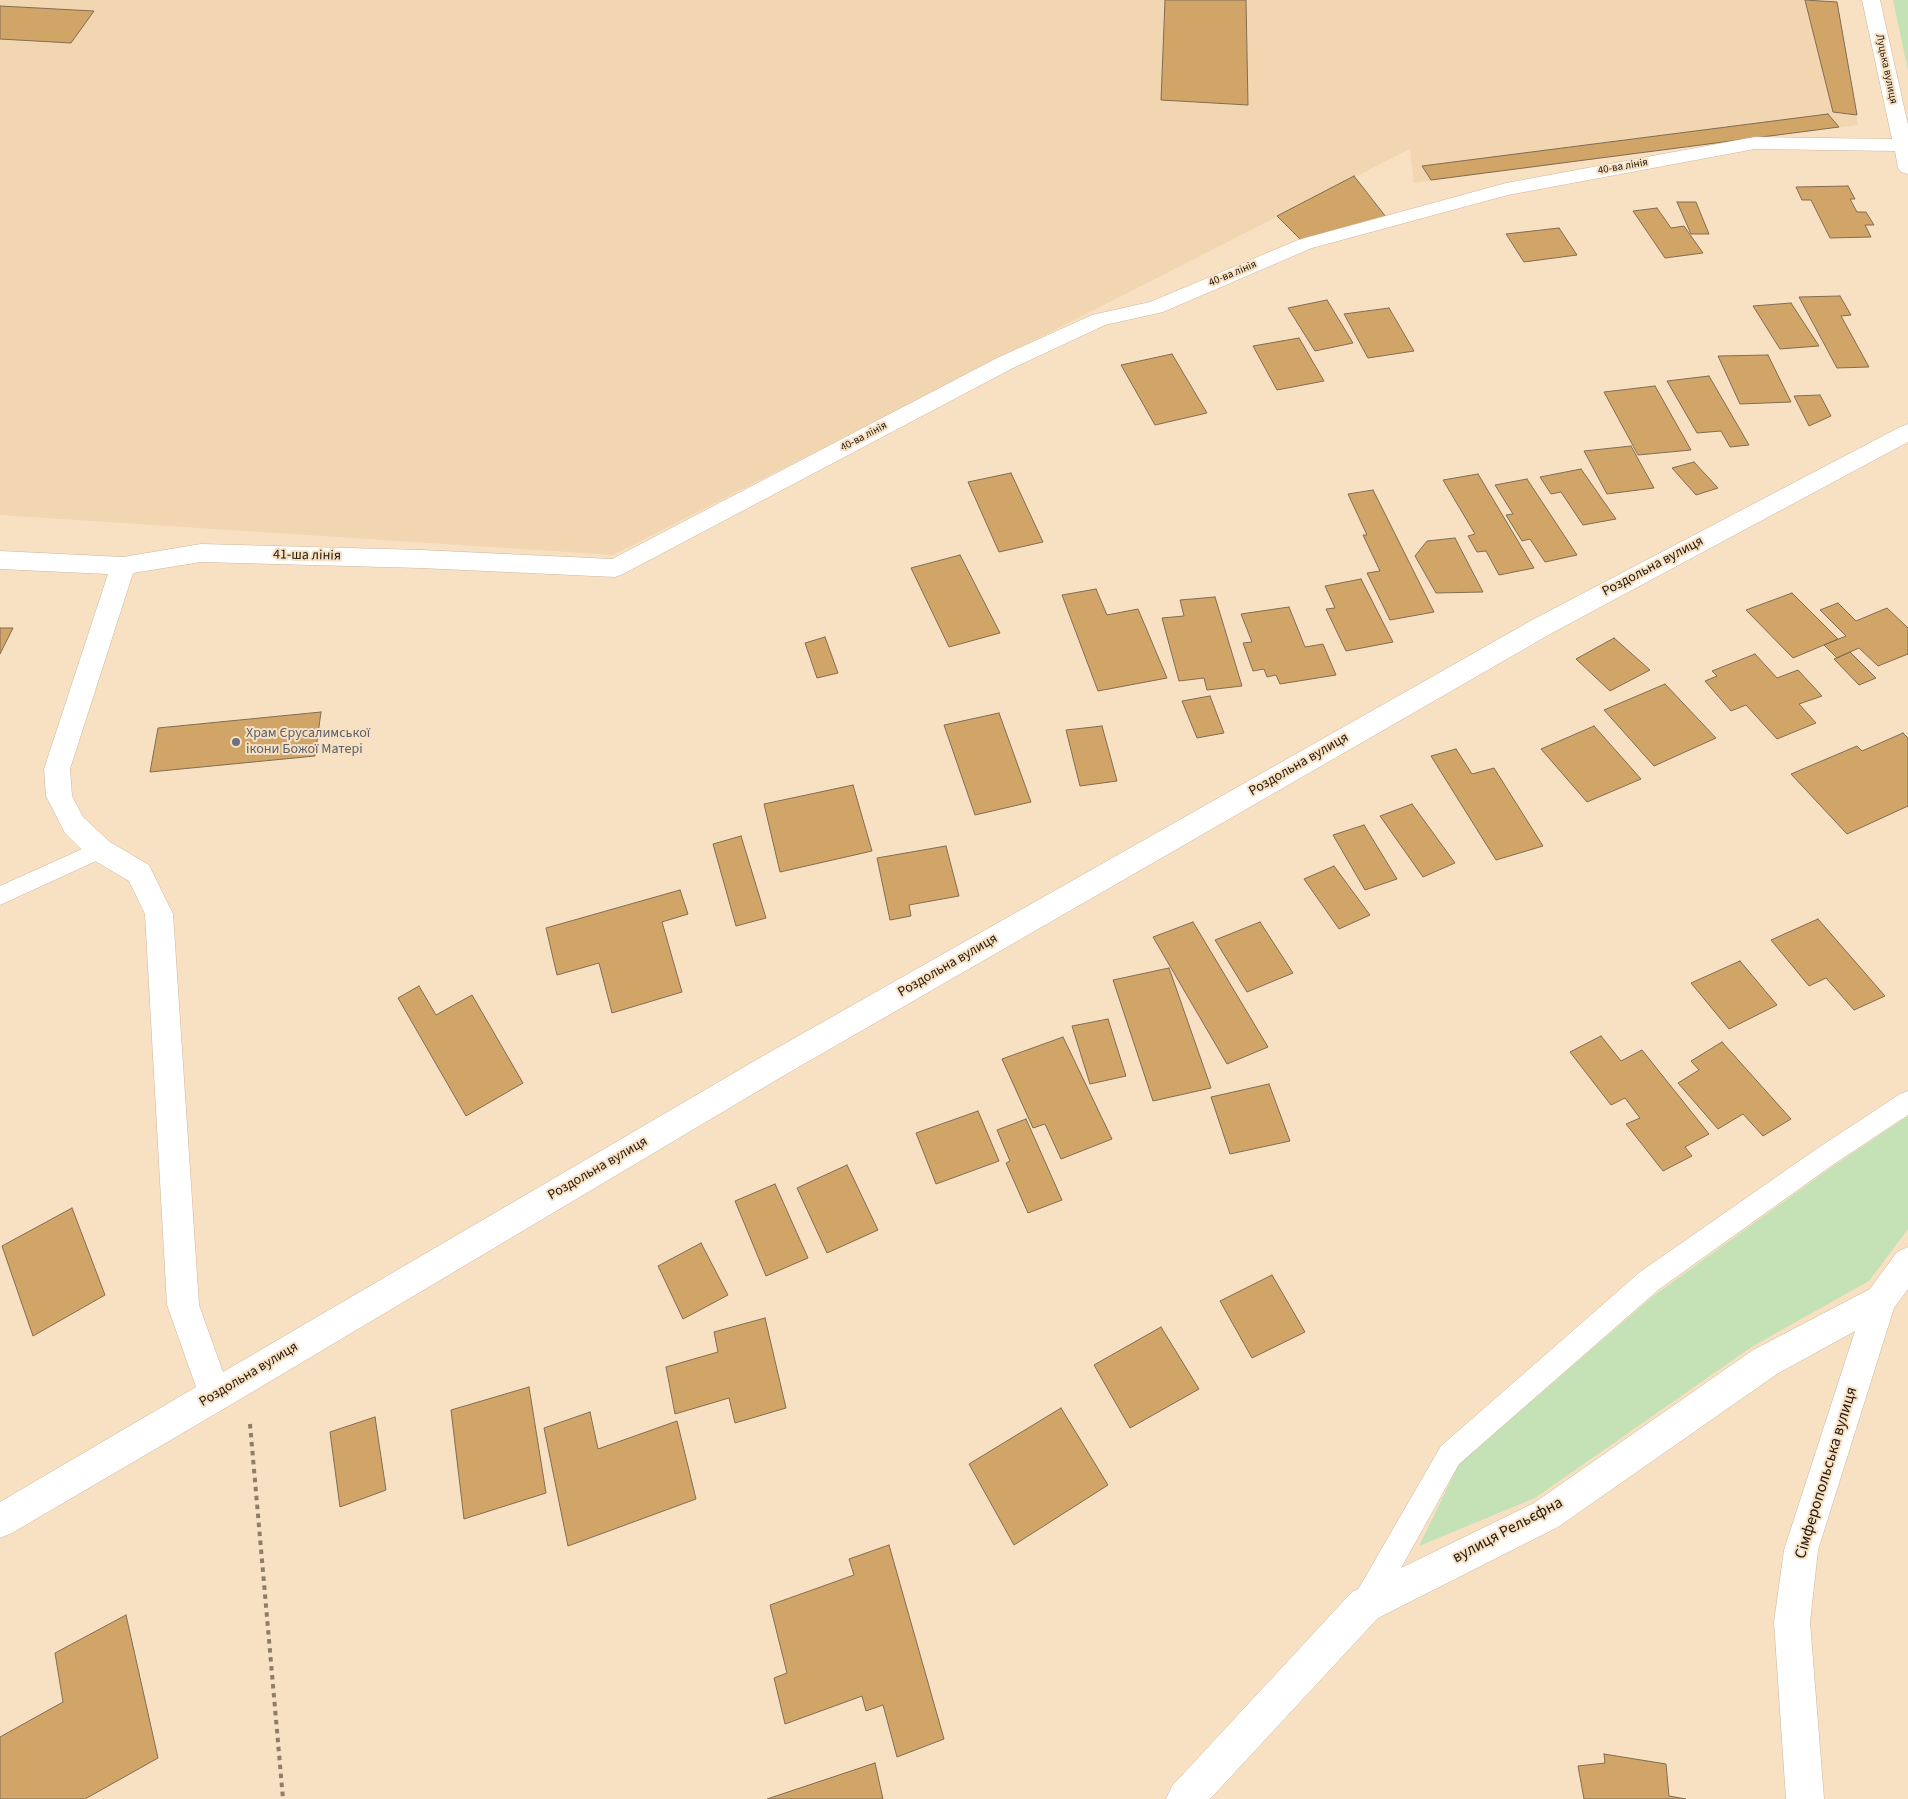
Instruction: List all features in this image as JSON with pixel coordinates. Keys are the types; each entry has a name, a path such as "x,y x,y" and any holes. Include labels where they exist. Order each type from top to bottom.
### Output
{"street":[{"name":"Луцька вулиця","path":"1871,0 1908,168"},
{"name":"40-ва лінія","path":"615,568 1005,363 1099,320 1156,307 1305,244 1506,189 1754,143 1902,145"},
{"name":"Роздольна вулиця","path":"0,1522 782,1061 1534,630 1908,432"},
{"name":"41-ша лінія","path":"0,560 124,566 201,553 421,559 615,568"},
{"path":"124,566 57,769 59,796 74,825 100,850 139,873 159,914 183,1305 215,1395"},
{"name":"вулиця Рельєфна","path":"1185,1799 1365,1605 1546,1514 1765,1362 1881,1300 1908,1263"},
{"name":"Сімферопольська вулиця","path":"1805,1799 1792,1622 1801,1550 1881,1300"}],"lane":[{"path":"0,896 100,850"},
{"path":"1365,1605 1450,1455 1649,1281 1823,1158 1908,1102"}],"path":[{"path":"246,1376 282,1799"}],"shaded area":[{"path":"0,0 1837,0 1858,125 1414,183 1410,149 613,555 0,515"}],"green space":[{"path":"1893,0 1908,0 1908,70"},
{"path":"1908,1116 1908,1229 1869,1281 1753,1346 1535,1498 1419,1546 1459,1464 1652,1297 1829,1169"}],"building":[{"path":"1165,0 1246,0 1248,105 1161,100"},
{"path":"1805,0 1837,2 1857,115 1833,112"},
{"path":"0,6 94,11 71,43 0,39"},
{"path":"1828,114 1839,127 1431,180 1422,166"},
{"path":"1354,176 1386,217 1303,242 1277,216"},
{"path":"1848,186 1855,199 1850,199 1857,212 1866,212 1874,225 1865,225 1871,237 1830,238 1811,200 1802,200 1796,187"},
{"path":"1677,202 1696,202 1709,234 1691,234"},
{"path":"1657,208 1671,228 1684,226 1703,253 1665,258 1633,211"},
{"path":"1559,228 1577,255 1524,262 1506,234"},
{"path":"1840,296 1851,315 1841,316 1869,367 1837,368 1799,297"},
{"path":"1327,300 1353,343 1315,351 1288,308"},
{"path":"1791,303 1819,346 1780,349 1753,306"},
{"path":"1389,308 1414,351 1368,358 1344,314"},
{"path":"1299,338 1324,381 1277,390 1253,346"},
{"path":"1172,354 1207,413 1155,425 1121,365"},
{"path":"1768,355 1791,402 1740,404 1718,356"},
{"path":"1709,376 1749,445 1730,447 1721,431 1697,433 1667,381"},
{"path":"1655,386 1691,450 1638,455 1604,392"},
{"path":"1820,395 1831,416 1809,426 1794,396"},
{"path":"1631,446 1654,488 1607,494 1584,451"},
{"path":"1694,462 1718,488 1696,495 1672,468"},
{"path":"1581,469 1616,519 1583,525 1561,492 1551,494 1540,477"},
{"path":"1011,473 1043,542 999,552 968,482"},
{"path":"1478,474 1534,568 1499,575 1486,551 1477,552 1468,536 1475,534 1443,480"},
{"path":"1527,479 1577,555 1545,562 1530,539 1522,541 1506,515 1513,514 1495,485"},
{"path":"1373,490 1434,612 1390,620 1367,573 1380,571 1363,535 1367,535 1348,494"},
{"path":"1455,538 1483,592 1436,593 1415,556 1427,541"},
{"path":"960,555 1000,633 949,647 911,568"},
{"path":"1361,579 1393,642 1346,651 1326,609 1335,608 1325,586"},
{"path":"1096,589 1107,615 1138,609 1167,678 1098,691 1062,595"},
{"path":"1792,593 1838,639 1793,658 1746,610"},
{"path":"1215,597 1242,686 1207,690 1204,678 1179,681 1162,618 1184,616 1180,600"},
{"path":"1838,603 1856,621 1887,608 1908,628 1908,654 1878,666 1859,648 1837,658 1824,645 1846,636 1820,610"},
{"path":"1289,607 1305,647 1323,644 1336,675 1280,684 1276,675 1267,677 1264,669 1253,671 1243,643 1252,642 1241,614"},
{"path":"0,628 13,628 0,654"},
{"path":"825,637 838,673 817,678 805,643"},
{"path":"1614,638 1650,670 1610,691 1576,659"},
{"path":"1850,652 1876,678 1859,685 1834,659"},
{"path":"1755,654 1777,678 1798,670 1822,696 1799,704 1816,723 1777,739 1746,705 1731,711 1705,681 1717,676 1712,671"},
{"path":"1665,684 1716,738 1654,766 1604,710"},
{"path":"1210,696 1224,733 1197,738 1182,701"},
{"name":"Храм Єрусалимської ікони Божої Матері","path":"321,712 315,756 150,772 158,728"},
{"path":"999,713 1031,802 975,815 944,725"},
{"path":"1102,726 1117,781 1080,786 1066,730"},
{"path":"1594,726 1641,779 1587,802 1541,749"},
{"path":"1903,733 1908,738 1908,806 1847,834 1791,774 1857,746 1862,751"},
{"path":"1456,749 1472,774 1494,768 1543,846 1496,860 1431,756"},
{"path":"853,785 872,851 780,872 764,804"},
{"path":"1412,804 1455,863 1423,877 1380,816"},
{"path":"1364,825 1397,879 1365,890 1333,835"},
{"path":"741,836 766,918 736,926 713,844"},
{"path":"946,846 959,896 909,905 911,916 890,920 877,858"},
{"path":"1334,866 1370,915 1339,929 1304,879"},
{"path":"680,890 688,914 662,922 682,992 612,1013 599,963 557,975 546,928"},
{"path":"1818,919 1885,996 1854,1010 1826,978 1809,986 1771,940"},
{"path":"1193,922 1268,1047 1227,1064 1153,937"},
{"path":"1260,922 1293,973 1247,992 1215,940"},
{"path":"1740,961 1777,1005 1729,1029 1691,983"},
{"path":"1169,968 1211,1088 1153,1101 1113,980"},
{"path":"419,986 436,1015 472,995 523,1083 466,1116 398,998"},
{"path":"1108,1019 1126,1076 1090,1084 1072,1026"},
{"path":"1601,1036 1621,1061 1642,1050 1709,1134 1685,1147 1692,1156 1663,1171 1626,1124 1640,1118 1625,1098 1611,1105 1570,1052"},
{"path":"1063,1037 1112,1139 1061,1159 1045,1124 1033,1128 1002,1059"},
{"path":"1722,1042 1791,1119 1763,1136 1743,1114 1718,1129 1678,1083 1699,1070 1691,1061"},
{"path":"1269,1084 1290,1141 1230,1154 1211,1097"},
{"path":"978,1111 999,1161 936,1184 916,1133"},
{"path":"1026,1119 1062,1200 1028,1213 1006,1163 1010,1161 997,1130"},
{"path":"847,1165 878,1230 827,1253 797,1188"},
{"path":"775,1184 808,1258 766,1276 735,1201"},
{"path":"72,1208 105,1295 33,1336 2,1246"},
{"path":"701,1243 728,1295 683,1319 658,1266"},
{"path":"1272,1275 1305,1332 1252,1358 1220,1301"},
{"path":"765,1318 786,1408 735,1423 729,1398 675,1414 666,1367 718,1352 714,1332"},
{"path":"1161,1327 1199,1389 1130,1428 1094,1365"},
{"path":"529,1387 546,1493 464,1519 451,1410"},
{"path":"1061,1408 1108,1485 1014,1545 969,1464"},
{"path":"590,1412 598,1449 677,1421 696,1499 568,1546 544,1428"},
{"path":"375,1417 386,1490 340,1507 330,1432"},
{"path":"889,1545 944,1739 897,1757 883,1705 866,1711 862,1696 785,1724 774,1678 787,1673 770,1605 854,1575 849,1559"},
{"path":"126,1615 158,1758 85,1799 0,1799 0,1737 63,1702 55,1653"},
{"path":"1604,1754 1666,1764 1669,1796 1686,1799 1584,1799 1578,1766 1605,1763"},
{"path":"875,1763 883,1799 767,1799"}],"place":[{"name":"Храм Єрусалимської ікони Божої Матері","path":"236,742"}]}
